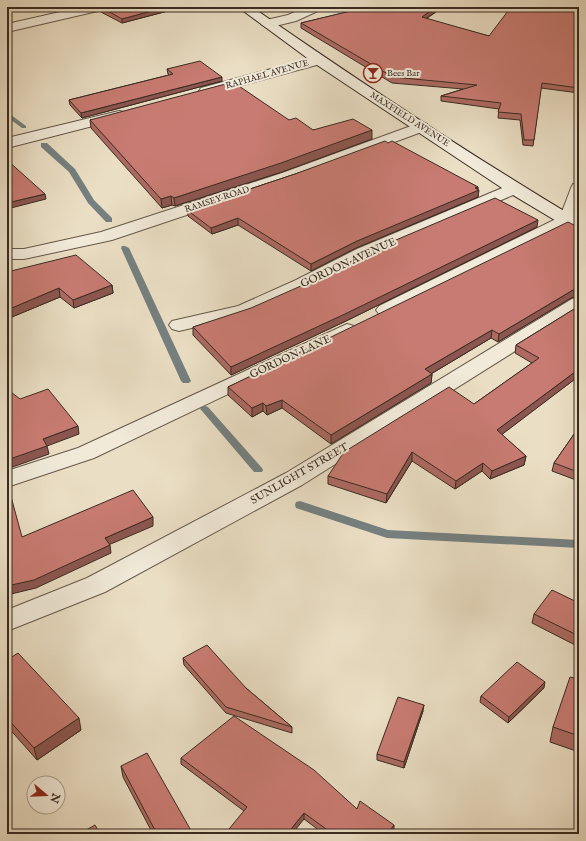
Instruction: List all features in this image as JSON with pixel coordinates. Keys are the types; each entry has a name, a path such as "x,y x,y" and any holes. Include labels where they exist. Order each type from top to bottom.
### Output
{"street":[{"path":"7,28 98,7"},
{"name":"MAXFIELD AVENUE","path":"244,7 319,60 514,188 574,224"},
{"path":"267,24 292,18 316,7"},
{"name":"RAPHAEL AVENUE","path":"193,95 319,60"},
{"path":"7,143 133,112"},
{"name":"RAMSEY ROAD","path":"7,254 24,254 106,236 288,176 422,127"},
{"name":"GORDON AVENUE","path":"179,325 244,310 303,284 363,253 514,188"},
{"path":"574,224 579,188"},
{"name":"GORDON LANE","path":"7,479 86,453 574,224"},
{"name":"SUNLIGHT STREET","path":"7,621 96,585 294,479 579,303"}],"building":[{"path":"101,7 166,7 122,19"},
{"path":"367,7 436,7 422,17 489,36 511,7 579,7 579,88 542,83 534,140 524,140 521,114 498,112 501,103 441,96 477,85 393,77 301,23"},
{"path":"200,61 222,77 81,113 69,100 173,74 167,69"},
{"path":"233,82 289,120 296,118 313,130 353,119 372,130 281,163 174,198 171,196 161,199 90,120"},
{"path":"385,141 388,143 392,141 478,187 475,188 479,190 357,241 311,264 238,218 211,228 187,210 295,174"},
{"path":"7,160 45,194 7,203"},
{"path":"495,198 538,220 347,313 231,367 193,327 251,308 328,274 370,251"},
{"path":"568,222 574,225 579,225 579,288 573,290 499,334 492,330 425,369 432,374 331,435 282,400 266,406 263,403 252,408 228,387"},
{"path":"76,255 112,285 73,300 59,288 7,310 7,272"},
{"path":"579,306 579,369 497,430 526,456 492,471 483,463 456,481 412,452 387,494 328,476 344,452 449,387 474,404 539,358 516,345"},
{"path":"7,389 20,399 48,389 78,426 43,439 47,446 7,460"},
{"path":"579,427 579,471 578,472 554,463"},
{"path":"7,482 22,537 133,490 153,517 105,538 110,545 34,580 7,586"},
{"path":"552,590 579,603 579,636 534,614"},
{"path":"207,645 246,688 292,727 226,707 183,658"},
{"path":"18,653 79,718 34,748 7,718 7,660"},
{"path":"517,662 545,682 509,717 481,696"},
{"path":"570,677 579,679 579,736 553,727"},
{"path":"398,697 424,705 404,762 377,754"},
{"path":"234,716 314,770 357,809 360,801 394,825 387,834 333,834 304,813 287,834 225,834 247,807 181,758"},
{"path":"147,753 193,834 157,834 121,766"},
{"path":"95,825 100,834 79,834"}],"waterway":[{"path":"7,114 24,127"},
{"path":"44,145 72,171 91,201 109,220"},
{"path":"125,248 186,381"},
{"path":"205,409 258,470"},
{"path":"300,505 387,534 579,544"}],"place":[{"name":"Bees Bar","path":"373,73"}]}
